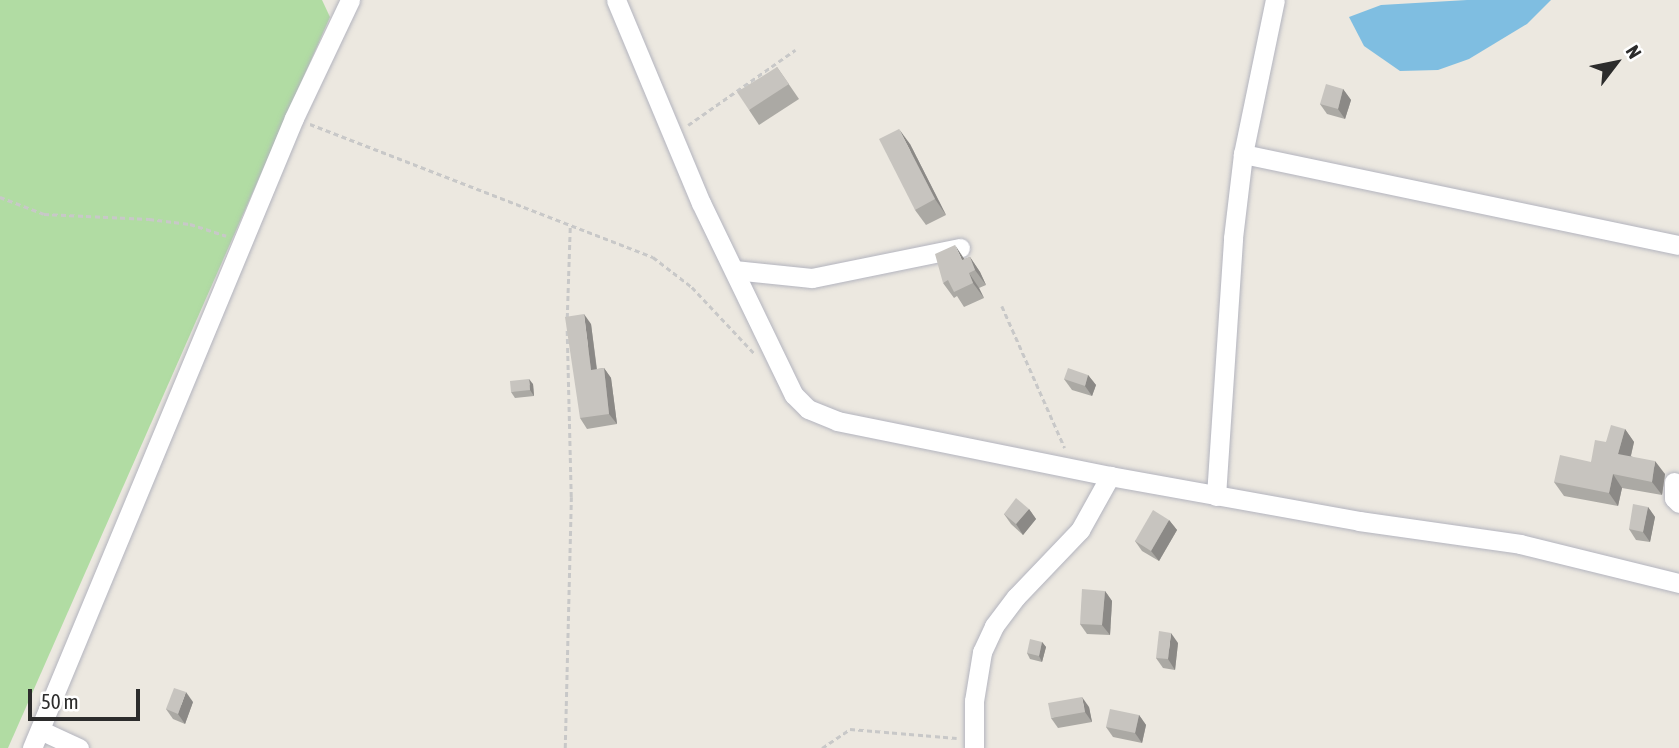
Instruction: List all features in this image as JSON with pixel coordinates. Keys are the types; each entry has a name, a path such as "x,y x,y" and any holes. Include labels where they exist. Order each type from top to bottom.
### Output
{"street":[{"path":"79,748 36,739 294,118 350,0"},
{"path":"615,0 671,137 794,395 808,409 837,421 1110,476 1216,496 1520,544 1679,583"},
{"path":"1216,496 1233,238 1243,154 1275,0"},
{"path":"1243,154 1679,245"},
{"path":"734,270 812,278 960,248"},
{"path":"974,744 974,701 982,652 994,626 1016,597 1080,530 1110,476"},
{"path":"1674,482 1674,498 1679,503"}],"path":[{"path":"671,137 795,50"},
{"path":"294,118 570,225 608,236 653,257 692,287 757,355"},
{"path":"0,197 44,214 190,224 244,242"},
{"path":"565,748 571,497 570,225"},
{"path":"1002,306 1073,468"},
{"path":"822,748 850,729 868,728 974,744"}],"green space":[{"path":"0,0 322,0 330,17 8,748 0,748"}],"water":[{"path":"1467,0 1551,0 1527,24 1469,59 1438,70 1400,71 1364,46 1349,17 1381,5"}],"building":[{"path":"777,67 789,84 749,110 737,92"},
{"path":"1326,84 1343,89 1338,109 1320,104"},
{"path":"899,129 935,199 915,210 879,139"},
{"path":"955,245 962,260 970,257 975,270 969,273 973,283 954,292 948,280 943,283 935,254"},
{"path":"584,314 591,370 604,368 609,414 580,418 565,317"},
{"path":"1068,368 1088,375 1085,386 1064,379"},
{"path":"529,379 530,390 511,392 510,381"},
{"path":"1611,425 1625,429 1618,454 1655,461 1652,482 1613,474 1609,493 1554,482 1560,455 1591,462 1595,440 1606,442"},
{"path":"1016,498 1029,509 1016,524 1004,514"},
{"path":"1633,504 1648,507 1643,532 1629,529"},
{"path":"1153,510 1169,520 1151,551 1135,541"},
{"path":"1082,589 1105,591 1102,625 1080,624"},
{"path":"1159,631 1171,633 1168,659 1156,658"},
{"path":"1030,639 1042,642 1039,656 1027,653"},
{"path":"174,688 186,692 178,714 166,709"},
{"path":"1082,697 1085,712 1051,718 1048,703"},
{"path":"1110,709 1139,715 1135,733 1106,727"}]}
